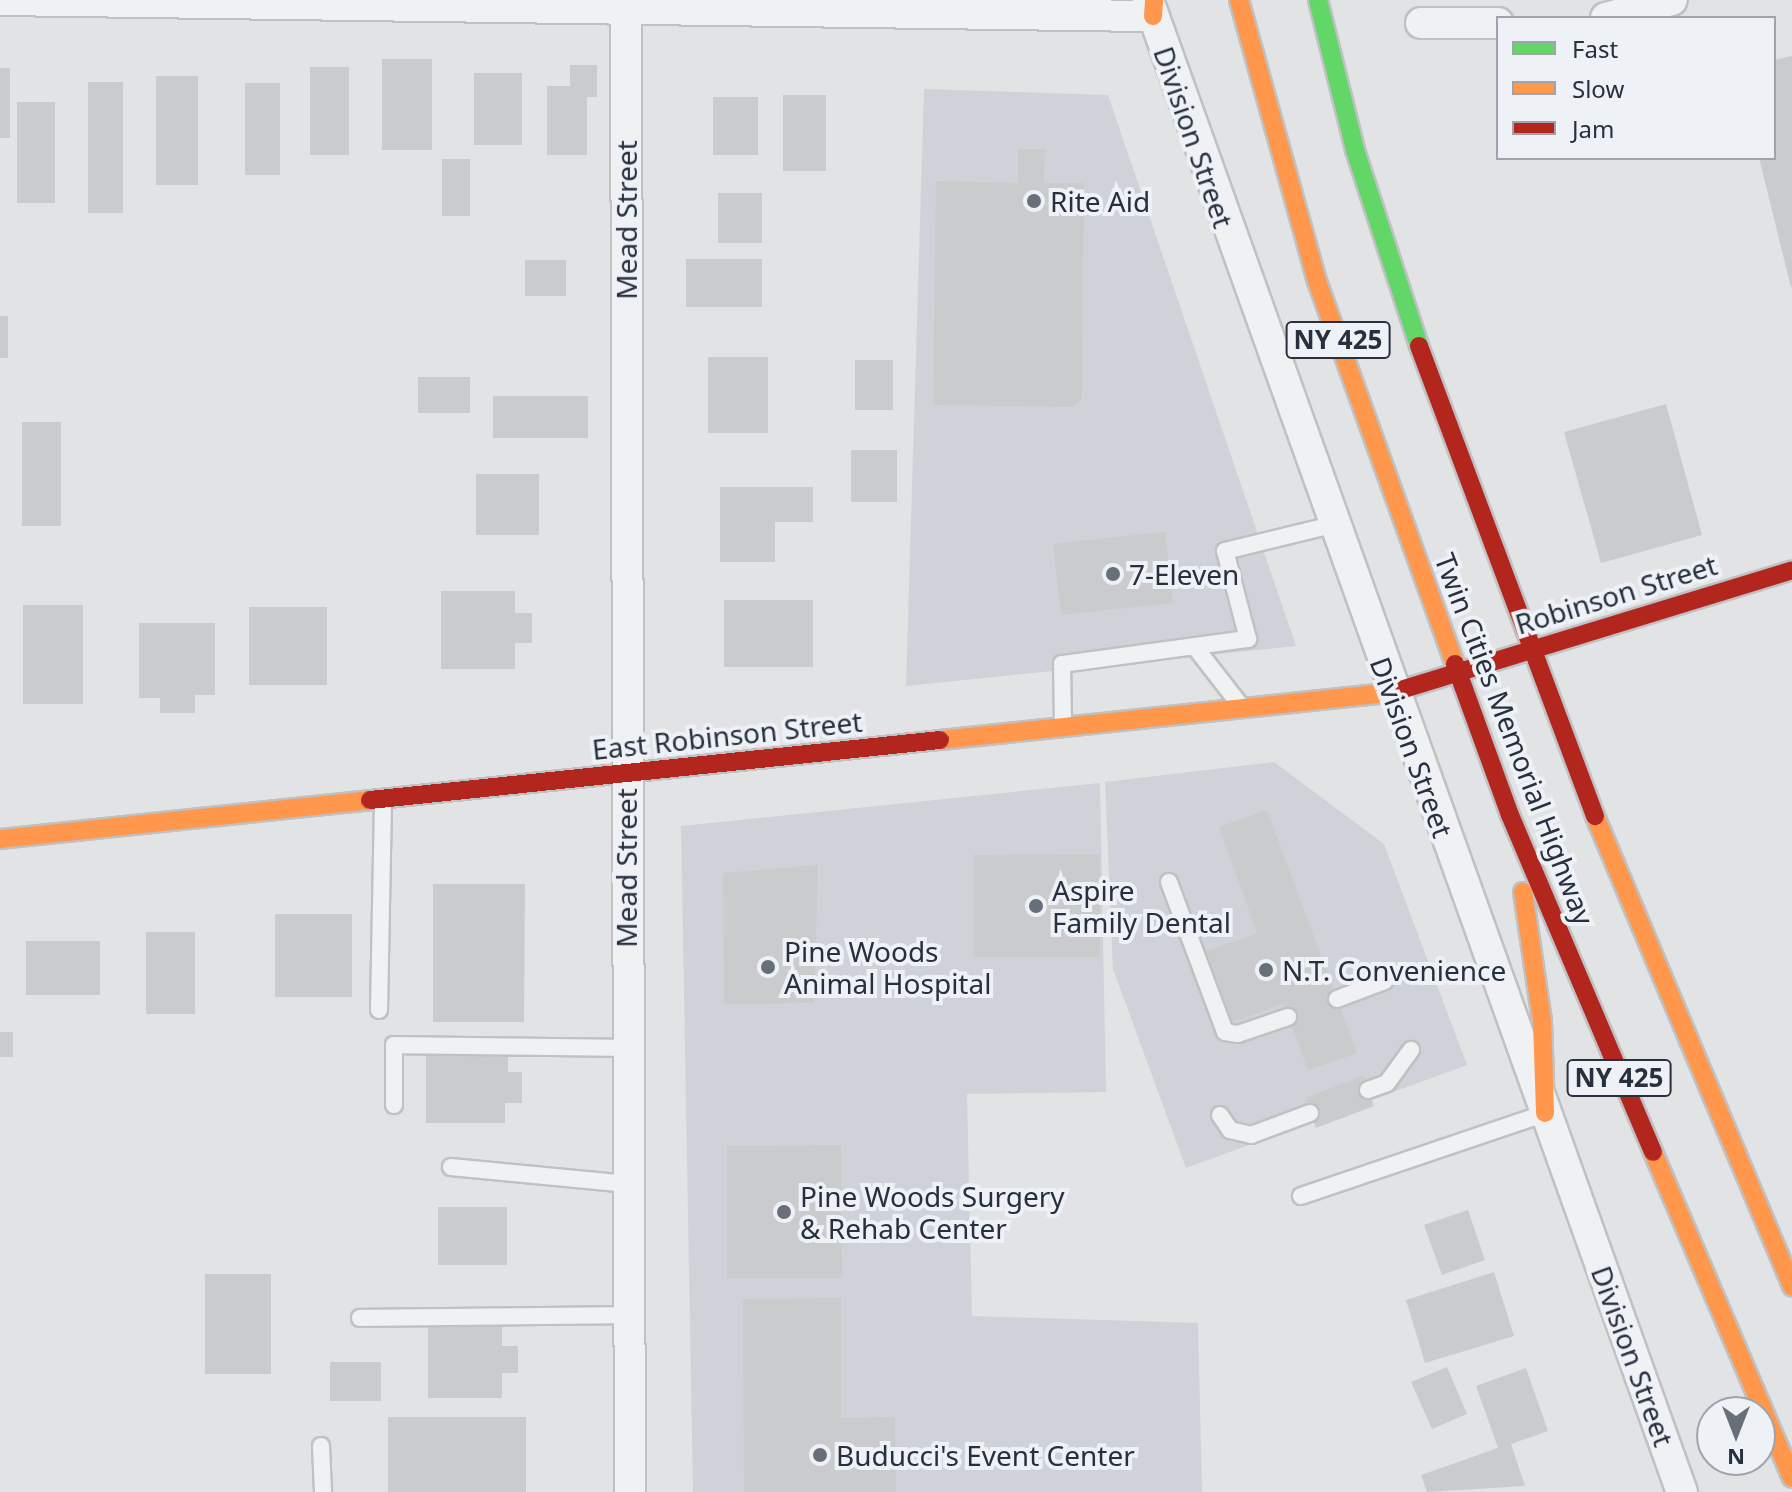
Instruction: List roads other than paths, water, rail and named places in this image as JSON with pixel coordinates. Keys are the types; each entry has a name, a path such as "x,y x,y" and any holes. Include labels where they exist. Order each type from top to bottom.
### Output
{"main road":[{"name":"Twin Cities Memorial Highway","path":"1239,0 1317,281 1510,815 1792,1478"},
{"name":"Twin Cities Memorial Highway","path":"1318,0 1355,150 1403,301 1529,650 1679,1026 1792,1286"},
{"name":"Robinson Street","path":"1458,673 1792,570"},
{"name":"East Robinson Street","path":"0,839 1244,710 1392,693 1458,673"},
{"path":"1510,815 1542,1021 1545,1113"}],"street":[{"path":"0,0 1152,5"},
{"path":"1613,16 1672,0"},
{"name":"Mead Street","path":"626,5 630,1492"},
{"name":"Division Street","path":"1152,5 1332,525 1682,1492"},
{"path":"1421,23 1496,23"}],"lane":[{"path":"1063,728 1062,664 1248,639 1225,551 1332,525"},
{"path":"1195,647 1244,710"},
{"path":"379,1010 383,799"},
{"path":"1169,882 1225,1032 1238,1034 1288,1017"},
{"path":"1337,999 1385,981"},
{"path":"394,1105 394,1045 627,1048"},
{"path":"1368,1090 1387,1083 1411,1050"},
{"path":"1220,1115 1230,1130 1251,1135 1310,1113"},
{"path":"1301,1196 1545,1113"},
{"path":"451,1167 628,1184"},
{"path":"360,1318 629,1315"},
{"path":"321,1446 323,1492"}],"place":[{"name":"Rite Aid","path":"1034,201"},
{"name":"7-Eleven","path":"1113,574"},
{"name":"Aspire Family Dental","path":"1036,906"},
{"name":"Pine Woods Animal Hospital","path":"768,967"},
{"name":"N.T. Convenience","path":"1266,970"},
{"name":"Pine Woods Surgery & Rehab Center","path":"784,1212"},
{"name":"Buducci's Event Center","path":"820,1455"}]}
